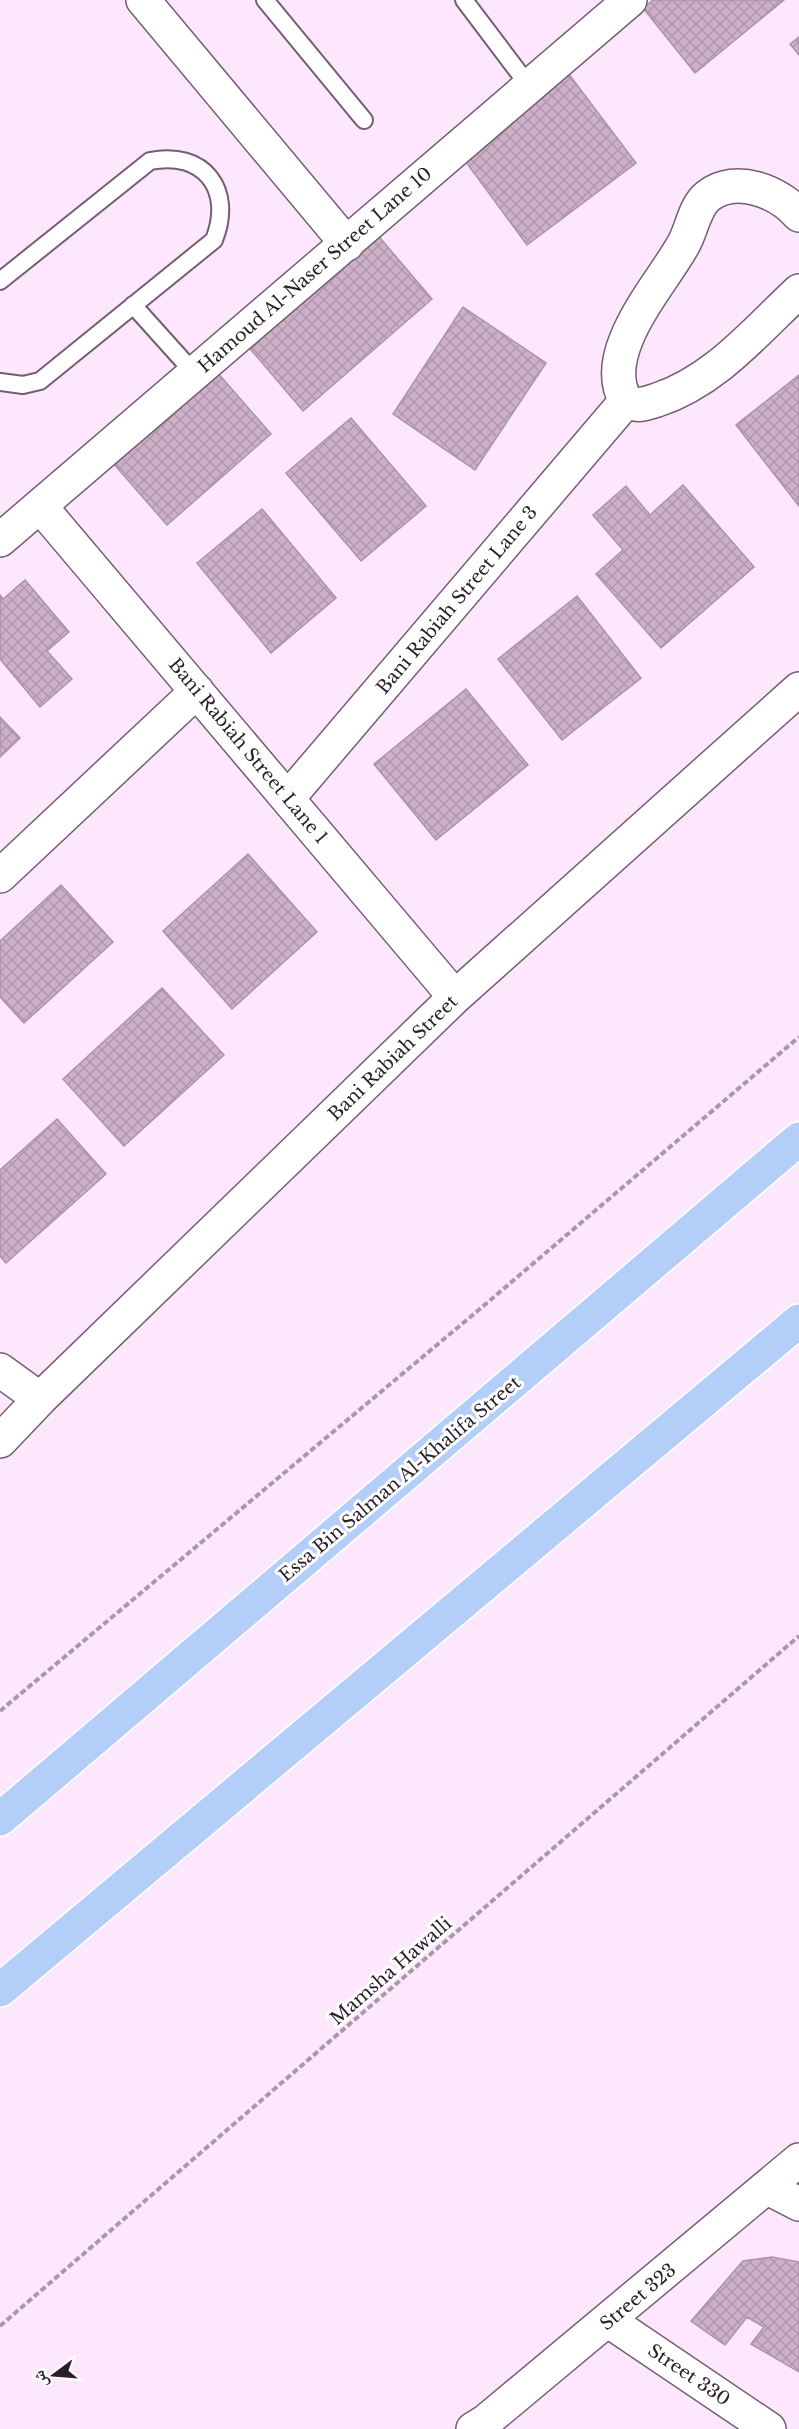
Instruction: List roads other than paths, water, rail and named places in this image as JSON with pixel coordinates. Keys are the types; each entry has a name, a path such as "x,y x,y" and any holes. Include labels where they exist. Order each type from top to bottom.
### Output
{"highway":[{"name":"Essa Bin Salman Al-Khalifa Street","path":"0,1819 799,1138"},
{"path":"0,1990 799,1321"}],"street":[{"path":"143,0 347,244"},
{"name":"Hamoud Al-Naser Street Lane 10","path":"0,540 630,0"},
{"path":"799,215 778,197 748,187 733,186 708,196 700,205 686,239 672,264 649,296 627,337 619,376 619,387 626,401 638,405 647,403 696,384 799,291"},
{"name":"Bani Rabiah Street Lane 3","path":"288,798 626,401"},
{"name":"Bani Rabiah Street Lane 1","path":"40,506 455,997"},
{"name":"Bani Rabiah Street","path":"0,1441 40,1399 455,997 799,689"},
{"path":"0,876 197,691"},
{"path":"0,1370 40,1399"},
{"name":"Street 323","path":"473,2429 486,2421 609,2321 799,2160"},
{"path":"768,2188 799,2204"},
{"name":"Street 330","path":"609,2321 770,2429"}],"lane":[{"path":"265,0 364,120"},
{"path":"464,0 529,86"},
{"path":"0,281 150,161 166,158 182,160 198,166 210,178 218,192 222,208 220,225 214,240 40,381 23,385 0,382"},
{"path":"133,305 195,374"}]}
